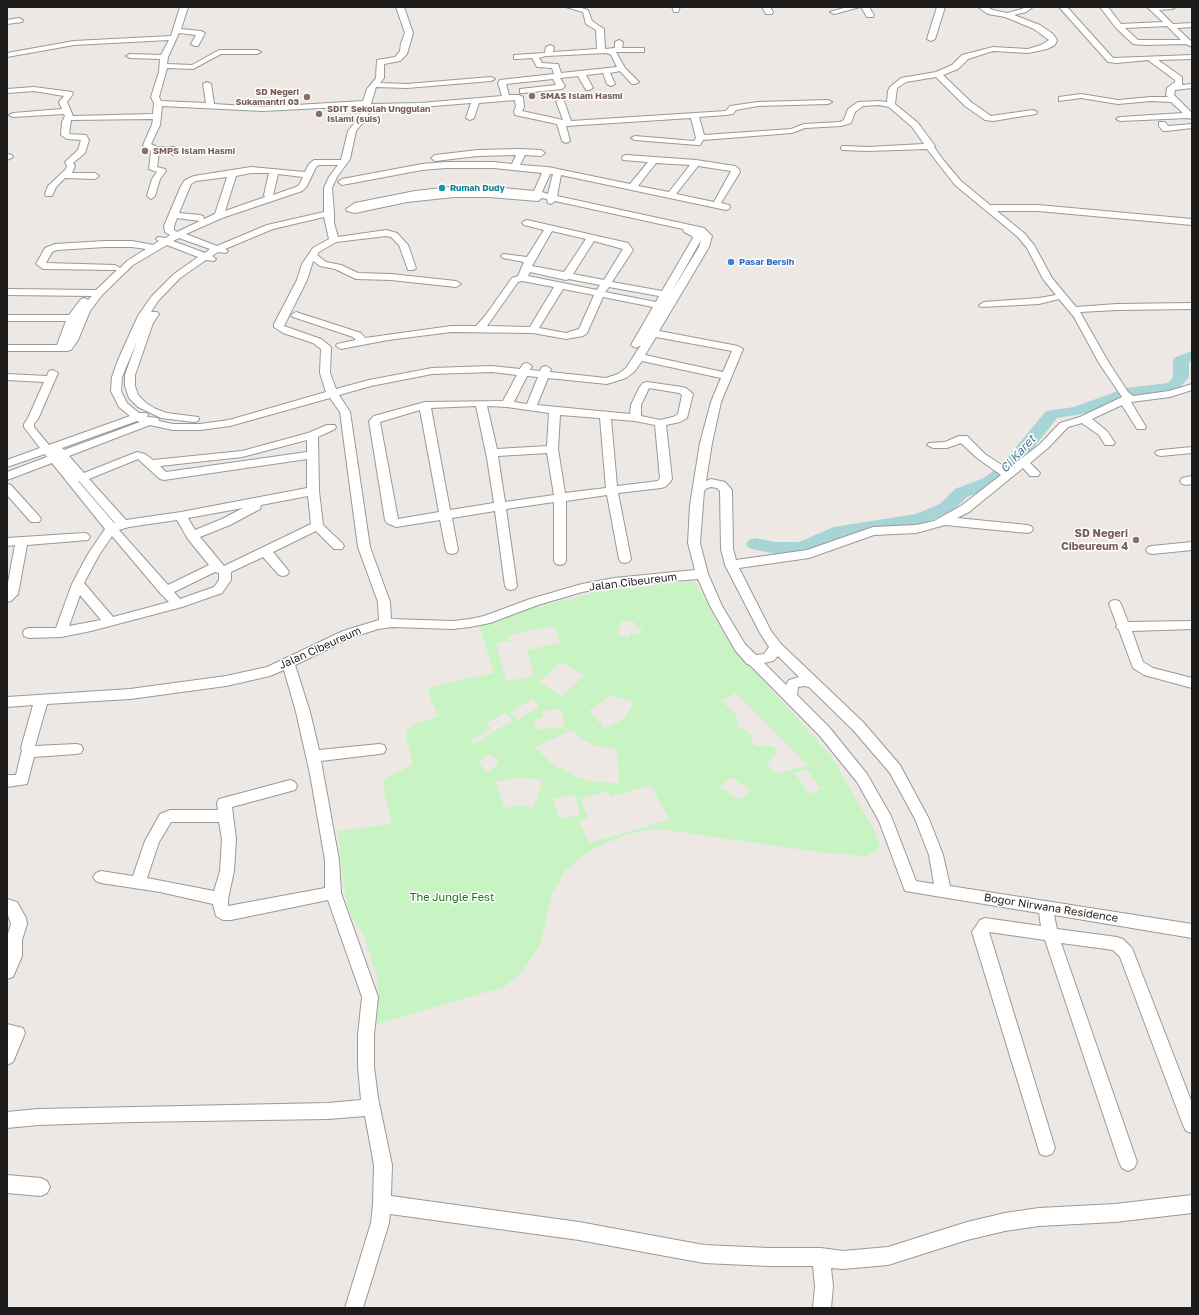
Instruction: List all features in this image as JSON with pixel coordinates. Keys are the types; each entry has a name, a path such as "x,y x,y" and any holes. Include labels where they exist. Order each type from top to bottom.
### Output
{"street":[{"path":"173,152 172,149 154,150 147,145 156,125 158,116 158,103 155,97 164,72 164,57 175,35 184,7"},
{"path":"334,240 326,216 328,188 333,177 346,159 352,131 364,116 366,104 380,78 380,62 397,59 404,52 409,30 400,7"},
{"path":"570,7 586,10 589,22 600,29 598,51"},
{"path":"834,12 856,7"},
{"path":"865,7 870,15"},
{"path":"931,39 941,7"},
{"path":"891,105 892,91 896,84 909,79 938,74 954,67 963,58 993,49 1028,51 1044,47 1052,43 1053,40 1045,32 1007,15 991,12 982,7"},
{"path":"1007,15 1024,11 1029,7"},
{"path":"1063,7 1111,60 1117,61 1150,58 1192,57"},
{"path":"1104,7 1119,26 1138,43 1189,42"},
{"path":"1152,8 1172,7"},
{"path":"1152,8 1189,42"},
{"path":"7,22 19,20"},
{"path":"1119,26 1192,25"},
{"path":"597,30 598,51"},
{"path":"7,55 74,43 202,32 196,44"},
{"path":"618,50 619,42"},
{"path":"550,47 550,54 573,49 598,51 641,50"},
{"path":"609,51 614,54 622,69 635,82"},
{"path":"163,66 184,68 193,67 219,52 257,52"},
{"path":"517,58 545,55"},
{"path":"130,56 164,57"},
{"path":"522,91 560,86 555,66 540,65 534,56"},
{"path":"1150,58 1179,79 1180,83 1171,88"},
{"path":"506,97 502,82 606,72 622,69"},
{"path":"606,72 611,84"},
{"path":"581,74 589,88"},
{"path":"938,74 968,104 988,118 1033,112"},
{"path":"375,85 410,86 490,78"},
{"path":"7,84 36,80"},
{"path":"207,84 210,106"},
{"path":"1171,88 1192,86"},
{"path":"1171,88 1170,95 1176,103 1191,116"},
{"path":"7,91 34,90 69,94 63,102 68,115 65,135 70,137 82,137 85,140 85,143 82,151 69,162 71,166 70,170 62,175 52,186 49,194"},
{"path":"1062,99 1083,96 1118,102 1151,99 1192,106"},
{"path":"158,103 270,109 366,104 408,106 519,97 520,107 518,113 531,114 565,123 728,113 733,108 758,104 828,102"},
{"path":"470,118 476,101"},
{"path":"560,101 565,123 566,141"},
{"path":"700,138 792,131 804,126 841,124 848,121 851,112 861,104 879,103 891,105 915,126 941,163 958,182 1021,235 1031,247 1048,279 1086,328 1104,363 1125,396 1141,428"},
{"path":"13,115 158,116"},
{"path":"635,138 697,143 700,138 695,116"},
{"path":"1120,119 1191,116"},
{"path":"1176,139 1164,127 1192,126"},
{"path":"845,148 868,149 930,146"},
{"path":"151,196 156,179 162,171 153,169 154,150"},
{"path":"384,174 386,166 390,165 478,153 505,151 541,153"},
{"path":"515,167 521,154 520,152"},
{"path":"626,158 696,163 732,168 736,170 716,205"},
{"path":"632,187 654,160"},
{"path":"60,349 72,318 116,268 200,218 301,188 312,166 317,162 340,162"},
{"path":"672,194 696,163"},
{"path":"342,182 422,167 446,165 515,167 548,170 726,206"},
{"path":"221,251 174,233 169,226 188,182 251,170 308,175"},
{"path":"536,196 548,170"},
{"path":"269,197 274,171"},
{"path":"552,199 558,172"},
{"path":"174,233 220,213 232,174"},
{"path":"62,175 95,176"},
{"path":"209,258 165,297 148,323 130,375 130,386 133,396 142,405 165,416 190,419 220,417 330,390 432,371 526,369 611,380 626,374 639,357 649,332 670,296 704,247 707,236 698,228 536,196 478,189 451,190 384,199 355,206 350,209 355,210 408,199 454,194 536,196"},
{"path":"988,208 1038,208 1192,222"},
{"path":"174,216 200,218"},
{"path":"326,216 270,227 221,251 177,276 154,299 137,328 117,377 116,391 123,404 138,417 149,422 173,427 188,428 217,425 265,413 330,390"},
{"path":"344,345 360,338 398,333 451,329 533,330 566,336 583,332 599,294 628,250 625,245 527,223"},
{"path":"522,278 528,264 550,228"},
{"path":"385,624 384,602 364,547 345,412 330,390 324,364 326,347 317,341 279,327 279,324 302,280 306,264 316,250 334,240 383,232 394,235 402,245 411,268"},
{"path":"566,277 592,237"},
{"path":"162,240 209,258"},
{"path":"116,268 58,268 46,267 41,264 48,250 55,247 105,244 150,247"},
{"path":"7,348 66,349 70,346 94,292 150,247"},
{"path":"312,256 323,264 338,267 356,276 391,277 456,284"},
{"path":"506,256 566,277 670,296"},
{"path":"479,329 489,318 514,280 522,278 559,287 664,306"},
{"path":"533,330 559,287"},
{"path":"7,292 94,292"},
{"path":"984,305 1039,301 1062,296"},
{"path":"1073,310 1117,307 1192,306"},
{"path":"296,315 360,338"},
{"path":"7,318 72,318"},
{"path":"489,318 518,330"},
{"path":"546,371 615,372 621,367 649,332"},
{"path":"649,332 738,349 716,402 706,443 696,505 694,543 702,574 716,606 732,635 752,661 790,696"},
{"path":"639,357 726,376"},
{"path":"507,404 526,369"},
{"path":"532,407 546,371"},
{"path":"7,377 50,378"},
{"path":"7,383 50,378"},
{"path":"50,378 29,427 81,478 118,526 165,592 178,604"},
{"path":"635,418 636,405 647,385 682,390 687,392 689,396 683,416 676,420 660,423 635,418 555,411 507,404 481,403 425,405 378,418 374,421 391,520 396,523 500,506 663,483 666,479 660,423"},
{"path":"731,565 809,554 826,549 868,532 916,529 945,521 965,509 1004,472 1024,463 1044,446 1061,427 1084,419 1125,396 1155,397 1191,389"},
{"path":"481,403 492,453 511,586"},
{"path":"425,405 452,550"},
{"path":"7,476 53,452 152,411"},
{"path":"555,411 552,449 560,498 560,561"},
{"path":"7,464 53,452 165,416"},
{"path":"605,416 612,491 625,559"},
{"path":"1084,419 1103,433 1109,443"},
{"path":"81,478 137,455 141,456 164,476 242,459 331,427"},
{"path":"312,435 313,491 317,526 338,546"},
{"path":"933,445 945,445 963,438 980,456 1004,472"},
{"path":"492,453 552,449"},
{"path":"1161,453 1189,450"},
{"path":"53,452 86,499 118,526"},
{"path":"242,459 312,455"},
{"path":"1024,463 1034,473"},
{"path":"701,472 713,483"},
{"path":"699,490 703,485 713,483 721,485 726,490 727,549 731,565 766,633 776,647 858,726 895,769 922,819 936,855 944,891"},
{"path":"7,488 35,519"},
{"path":"62,632 78,584 94,554 118,526 181,516 313,491"},
{"path":"192,536 226,522 270,499"},
{"path":"29,633 62,632 110,622 178,604 218,590 225,580 221,568 192,536 181,516"},
{"path":"945,521 1027,529"},
{"path":"165,592 265,551 317,526"},
{"path":"7,542 84,537"},
{"path":"7,598 12,594 22,540"},
{"path":"1152,550 1192,546"},
{"path":"265,551 283,572"},
{"name":"Jalan Cibeureum","path":"7,702 130,694 226,682 253,675 288,663 348,634 385,624 415,623 453,625 470,623 486,620 534,602 582,588 614,582 702,574"},
{"path":"78,584 110,622"},
{"path":"1115,604 1122,627 1138,665 1149,672 1192,683"},
{"path":"1122,627 1192,625"},
{"path":"752,661 768,658 774,653 776,647"},
{"path":"288,663 303,712 313,756 332,860 333,894 370,997 366,1041 366,1067 371,1107 383,1165 382,1204 380,1223 354,1308"},
{"path":"790,696 790,689 794,683 804,681 814,683"},
{"name":"Bogor Nirwana Residence","path":"790,696 824,731 866,783 886,820 910,887 944,891 1192,931"},
{"path":"7,781 22,780 29,750 28,748 42,699"},
{"path":"29,750 32,752 76,749"},
{"path":"313,756 379,749"},
{"path":"290,786 224,803 229,845 227,871 220,900 221,911 223,913 231,913 333,894"},
{"path":"138,883 152,841 165,818 170,816 226,816"},
{"path":"101,877 220,900"},
{"path":"7,905 12,907 18,918 19,924 14,940 14,956 7,972"},
{"path":"1045,907 1051,935 1128,1162"},
{"path":"1046,1148 980,932 985,925 1117,944 1126,953 1192,1125"},
{"path":"7,1031 17,1033 7,1057"},
{"path":"7,1120 38,1117 132,1114 328,1111 371,1107"},
{"path":"7,1184 41,1187"},
{"path":"382,1204 579,1231 704,1254 769,1257 821,1257 843,1260 888,1256 967,1231 1005,1222 1039,1217 1115,1214 1192,1204"},
{"path":"821,1257 824,1286 822,1308"}],"green space":[{"name":"The Jungle Fest","path":"694,581 724,634 734,648 831,756 874,830 879,843 879,849 867,856 826,853 666,830 646,830 622,836 597,847 580,858 566,870 552,893 541,942 523,971 504,987 370,1026 378,993 377,976 363,934 350,913 344,889 338,831 392,824 383,786 384,781 388,777 410,766 413,762 406,737 407,730 414,724 439,716 432,703 428,690 429,688 494,673 478,622 597,592","holes":["622,620 635,622 634,626 642,628 640,635 631,633 629,637 617,635","554,626 561,643 527,650 534,676 506,681 496,643 510,641 508,635","561,662 584,676 562,696 539,682","736,693 808,765 776,774 766,763 772,759 776,753 773,746 756,746 751,739 751,734 738,726 736,714 721,701","609,695 632,702 632,707 624,719 604,728 589,711 603,702","532,699 540,706 518,720 510,713","561,709 564,727 535,730 534,719 543,718 542,711","505,712 513,720 474,744 471,741 491,729 486,724","572,730 583,740 592,744 617,749 619,783 593,782 575,776 551,763 535,747","490,754 500,763 487,772 478,762","806,768 820,790 809,794 795,773","730,777 751,789 741,800 720,788","515,778 543,780 534,807 512,806 504,809 496,782","651,785 669,820 589,843 579,821 588,818 580,799 608,791 610,797","575,795 580,815 559,819 553,798"]}],"waterway":[{"name":"Ci Karet","path":"755,544 775,548 801,548 834,533 919,519 946,508 961,493 990,482 1009,467 1052,414 1076,411 1102,403 1126,393 1173,387 1181,377 1181,360 1192,355"}],"place":[{"name":"SMAS Islam Hasmi","path":"532,96"},
{"name":"SD Negeri Sukamantri 03","path":"307,97"},
{"name":"SDIT Sekolah Unggulan Islami (suis)","path":"319,114"},
{"name":"SMPS Islam Hasmi","path":"145,151"},
{"name":"Rumah Dudy","path":"442,188"},
{"name":"Pasar Bersih","path":"731,262"},
{"name":"SD Negeri Cibeureum 4","path":"1136,540"}]}
